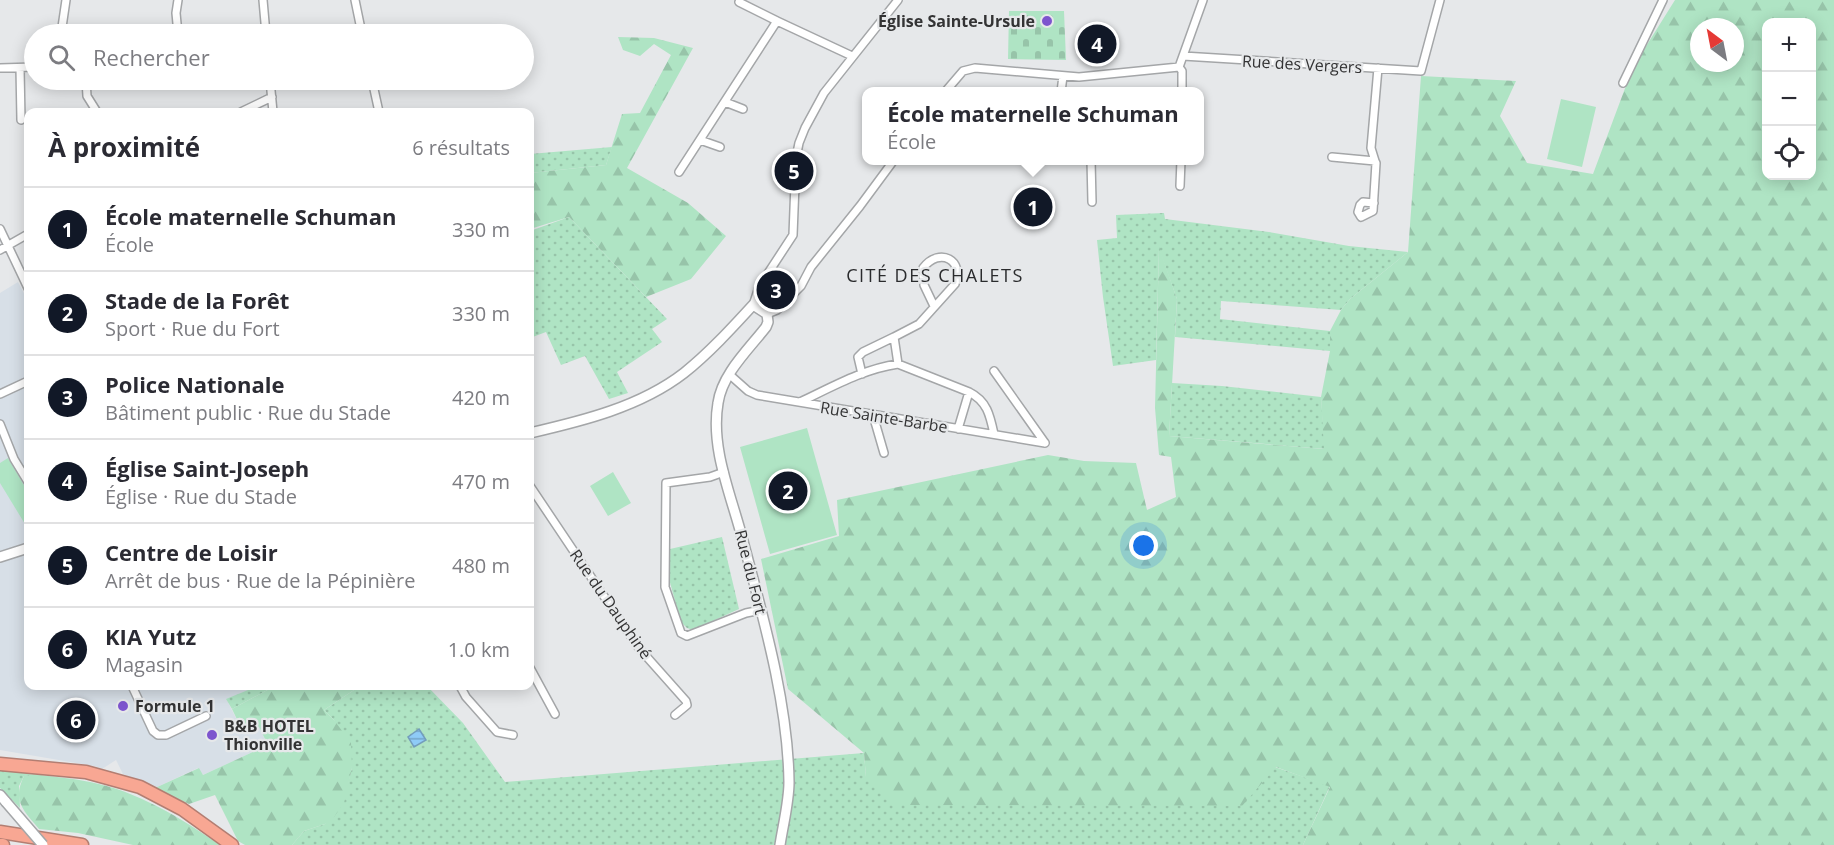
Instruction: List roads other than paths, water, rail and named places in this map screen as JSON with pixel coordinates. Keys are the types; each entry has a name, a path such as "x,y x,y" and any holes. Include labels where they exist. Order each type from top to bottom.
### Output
{"highway":[{"path":"0,764 86,772 140,787 182,809 232,845"},
{"path":"0,832 82,845"}],"street":[{"path":"62,24 66,0"},
{"path":"177,24 178,0"},
{"path":"263,0 265,24"},
{"path":"355,0 360,24"},
{"path":"534,432 588,419 633,402 668,384 703,357 753,305 759,287 793,235 794,171 799,143 813,111 852,56 898,0"},
{"path":"1179,67 1203,0"},
{"name":"Rue des Vergers","path":"1183,57 1421,71 1440,0"},
{"path":"1623,83 1663,0"},
{"path":"739,2 852,56"},
{"path":"679,172 777,21"},
{"path":"949,87 963,71 975,68 1079,78 1179,67"},
{"path":"1179,67 1182,71 1182,87"},
{"path":"0,68 24,68"},
{"path":"20,68 21,120"},
{"path":"1374,203 1375,161 1371,148 1378,68"},
{"path":"1062,87 1063,76"},
{"path":"87,90 87,96 94,108"},
{"path":"271,90 273,108"},
{"path":"374,90 378,108"},
{"path":"249,108 272,97"},
{"path":"724,102 743,109"},
{"path":"700,140 720,147"},
{"path":"1332,157 1375,161"},
{"path":"753,305 767,314 777,310 801,286 811,267 890,165"},
{"path":"1091,165 1092,202"},
{"path":"1180,186 1181,165"},
{"path":"0,229 24,280"},
{"path":"0,250 24,236"},
{"path":"862,374 858,357 863,352 919,324 956,284 958,277 953,262 945,257 937,257 928,261 923,268 924,285 934,306"},
{"name":"Rue du Fort","path":"767,314 766,327 730,375 721,391 717,412 717,436 724,472 761,610 786,733 789,784 780,845"},
{"path":"894,337 898,364"},
{"path":"798,402 875,369 898,364 976,396 985,404 994,434"},
{"name":"Rue Sainte-Barbe","path":"730,375 748,391 757,394 873,416 1045,443 994,371"},
{"path":"0,394 24,383"},
{"path":"958,429 969,392"},
{"path":"873,416 884,453"},
{"path":"0,424 14,459 24,475"},
{"path":"724,472 710,477 666,483 665,587 681,633 687,636 761,610"},
{"name":"Rue du Dauphiné","path":"534,492 638,647 686,701 687,705 675,715"},
{"path":"0,556 24,549"},
{"path":"534,675 555,714"},
{"path":"134,690 153,731 158,735 166,735 206,716"},
{"path":"462,690 497,732 513,735"},
{"path":"3,798 43,845"}],"water":[{"path":"419,729 426,740 414,747 408,737"}],"place":[{"name":"Église Sainte-Ursule","path":"1047,21"},
{"name":"Église Saint-Joseph","path":"1097,44"},
{"name":"Centre de Loisir","path":"794,171"},
{"name":"École maternelle Schuman","path":"1033,207"},
{"name":"Police Nationale","path":"776,290"},
{"name":"Stade de la Forêt","path":"788,491"},
{"name":"Formule 1","path":"123,706"},
{"name":"KIA Yutz","path":"76,720"},
{"name":"B&B HOTEL Thionville","path":"212,735"}],"district":[{"name":"CITÉ DES CHALETS","path":"935,275"}]}
